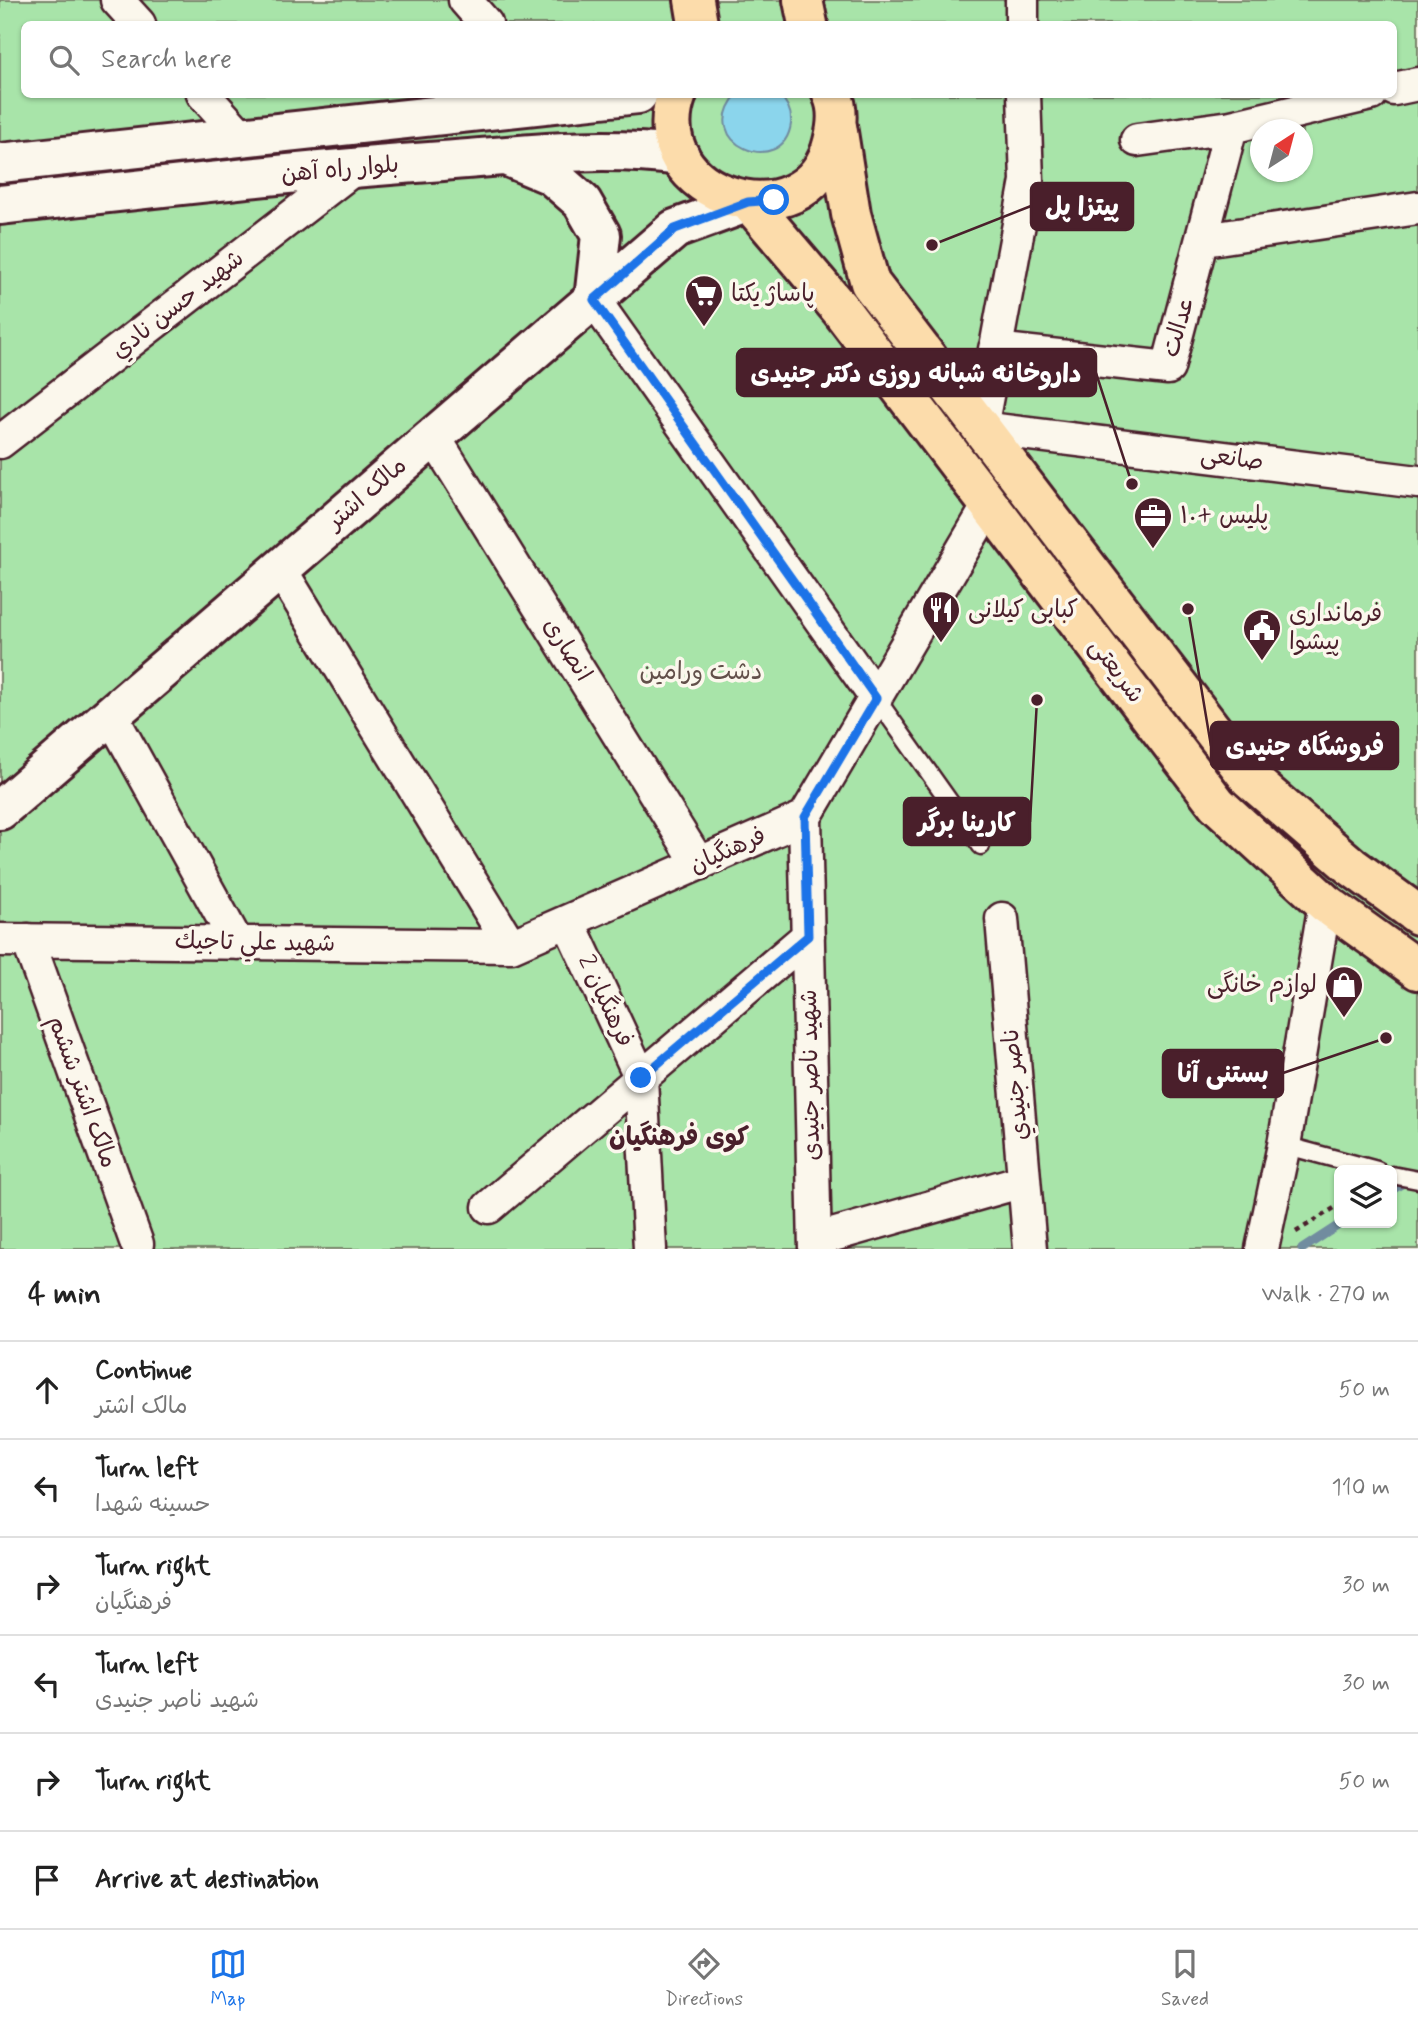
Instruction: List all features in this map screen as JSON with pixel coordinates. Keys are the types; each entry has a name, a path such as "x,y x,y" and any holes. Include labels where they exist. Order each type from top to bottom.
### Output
{"main road":[{"path":"694,0 698,21"},
{"path":"803,0 807,21"},
{"name":"بلوار راه آهن","path":"0,163 243,138 581,98"},
{"path":"675,98 673,131 680,156 692,174 708,188 727,198 748,202 774,200 798,190 818,173 831,151 835,110"},
{"name":"شریعتی","path":"835,110 851,214 870,283 1250,778 1351,866 1418,915"},
{"name":"بلوار راه آهن","path":"0,205 356,167 506,156 634,149 680,156"},
{"path":"506,156 551,175 582,202 601,235 594,300"},
{"name":"مالک اشتر","path":"0,810 675,229 748,202"},
{"name":"شریعتی","path":"748,202 840,309 1217,804 1325,903 1418,970"}],"street":[{"path":"117,0 136,21"},
{"path":"465,0 483,21"},
{"path":"1021,0 1022,21"},
{"path":"1397,88 1418,83"},
{"path":"207,98 243,138"},
{"path":"981,428 1027,181 1024,98"},
{"path":"1137,140 1231,127 1354,98"},
{"name":"عدالت","path":"995,349 1168,368 1204,240 1231,127"},
{"name":"شهيد حسن نادي","path":"0,442 356,167"},
{"path":"1204,240 1418,208"},
{"path":"594,300 876,698"},
{"name":"صانعی","path":"981,428 1418,482"},
{"name":"انصاری","path":"434,437 699,864"},
{"path":"805,817 989,505"},
{"path":"280,569 511,946"},
{"path":"111,715 237,943"},
{"name":"فرهنگیان","path":"511,946 805,817"},
{"name":"شهيد ناصر جنیدی","path":"805,817 815,1244"},
{"path":"1262,1249 1284,1145 1325,903"},
{"name":"ناصر جنيدي","path":"1002,919 1030,1249"},
{"name":"فرهنگيان 2","path":"568,921 641,1078 650,1249"},
{"path":"489,1207 808,936"},
{"name":"شهيد علي تاجيك","path":"14,940 511,946"},
{"name":"مالک اشتر ششم","path":"14,940 137,1244"},
{"path":"815,1244 1024,1181"}],"lane":[{"path":"876,698 981,846"},
{"path":"1284,1145 1358,1165"},
{"path":"1397,1176 1418,1180"}],"path":[{"path":"1292,1234 1334,1208"}],"green space":[{"name":"دشت ورامین","path":"0,0 1418,0 1418,1249 0,1249"}],"water":[{"path":"735,98 782,98 788,108 791,124 785,141 773,150 759,152 745,148 733,140 726,128 727,112"}],"waterway":[{"path":"1397,1187 1408,1180"},
{"path":"1302,1249 1334,1228"}],"place":[{"name":"پیتزا پل","path":"932,245"},
{"name":"پاساژ یکتا","path":"704,328"},
{"name":"داروخانه شبانه روزی دکتر جنیدی","path":"1132,484"},
{"name":"پلیس +۱۰","path":"1153,550"},
{"name":"فروشگاه جنیدی","path":"1188,609"},
{"name":"کبابی کیلانی","path":"941,644"},
{"name":"فرمانداری پیشوا","path":"1262,662"},
{"name":"کارینا برگر","path":"1037,700"},
{"name":"لوازم خانگی","path":"1344,1019"},
{"name":"بستنی آنا","path":"1386,1038"}],"district":[{"name":"کوی فرهنگیان","path":"679,1138"}],"route":[{"path":"641,1078 808,936 805,817 876,698 594,300 675,229 748,202 774,200"}]}
